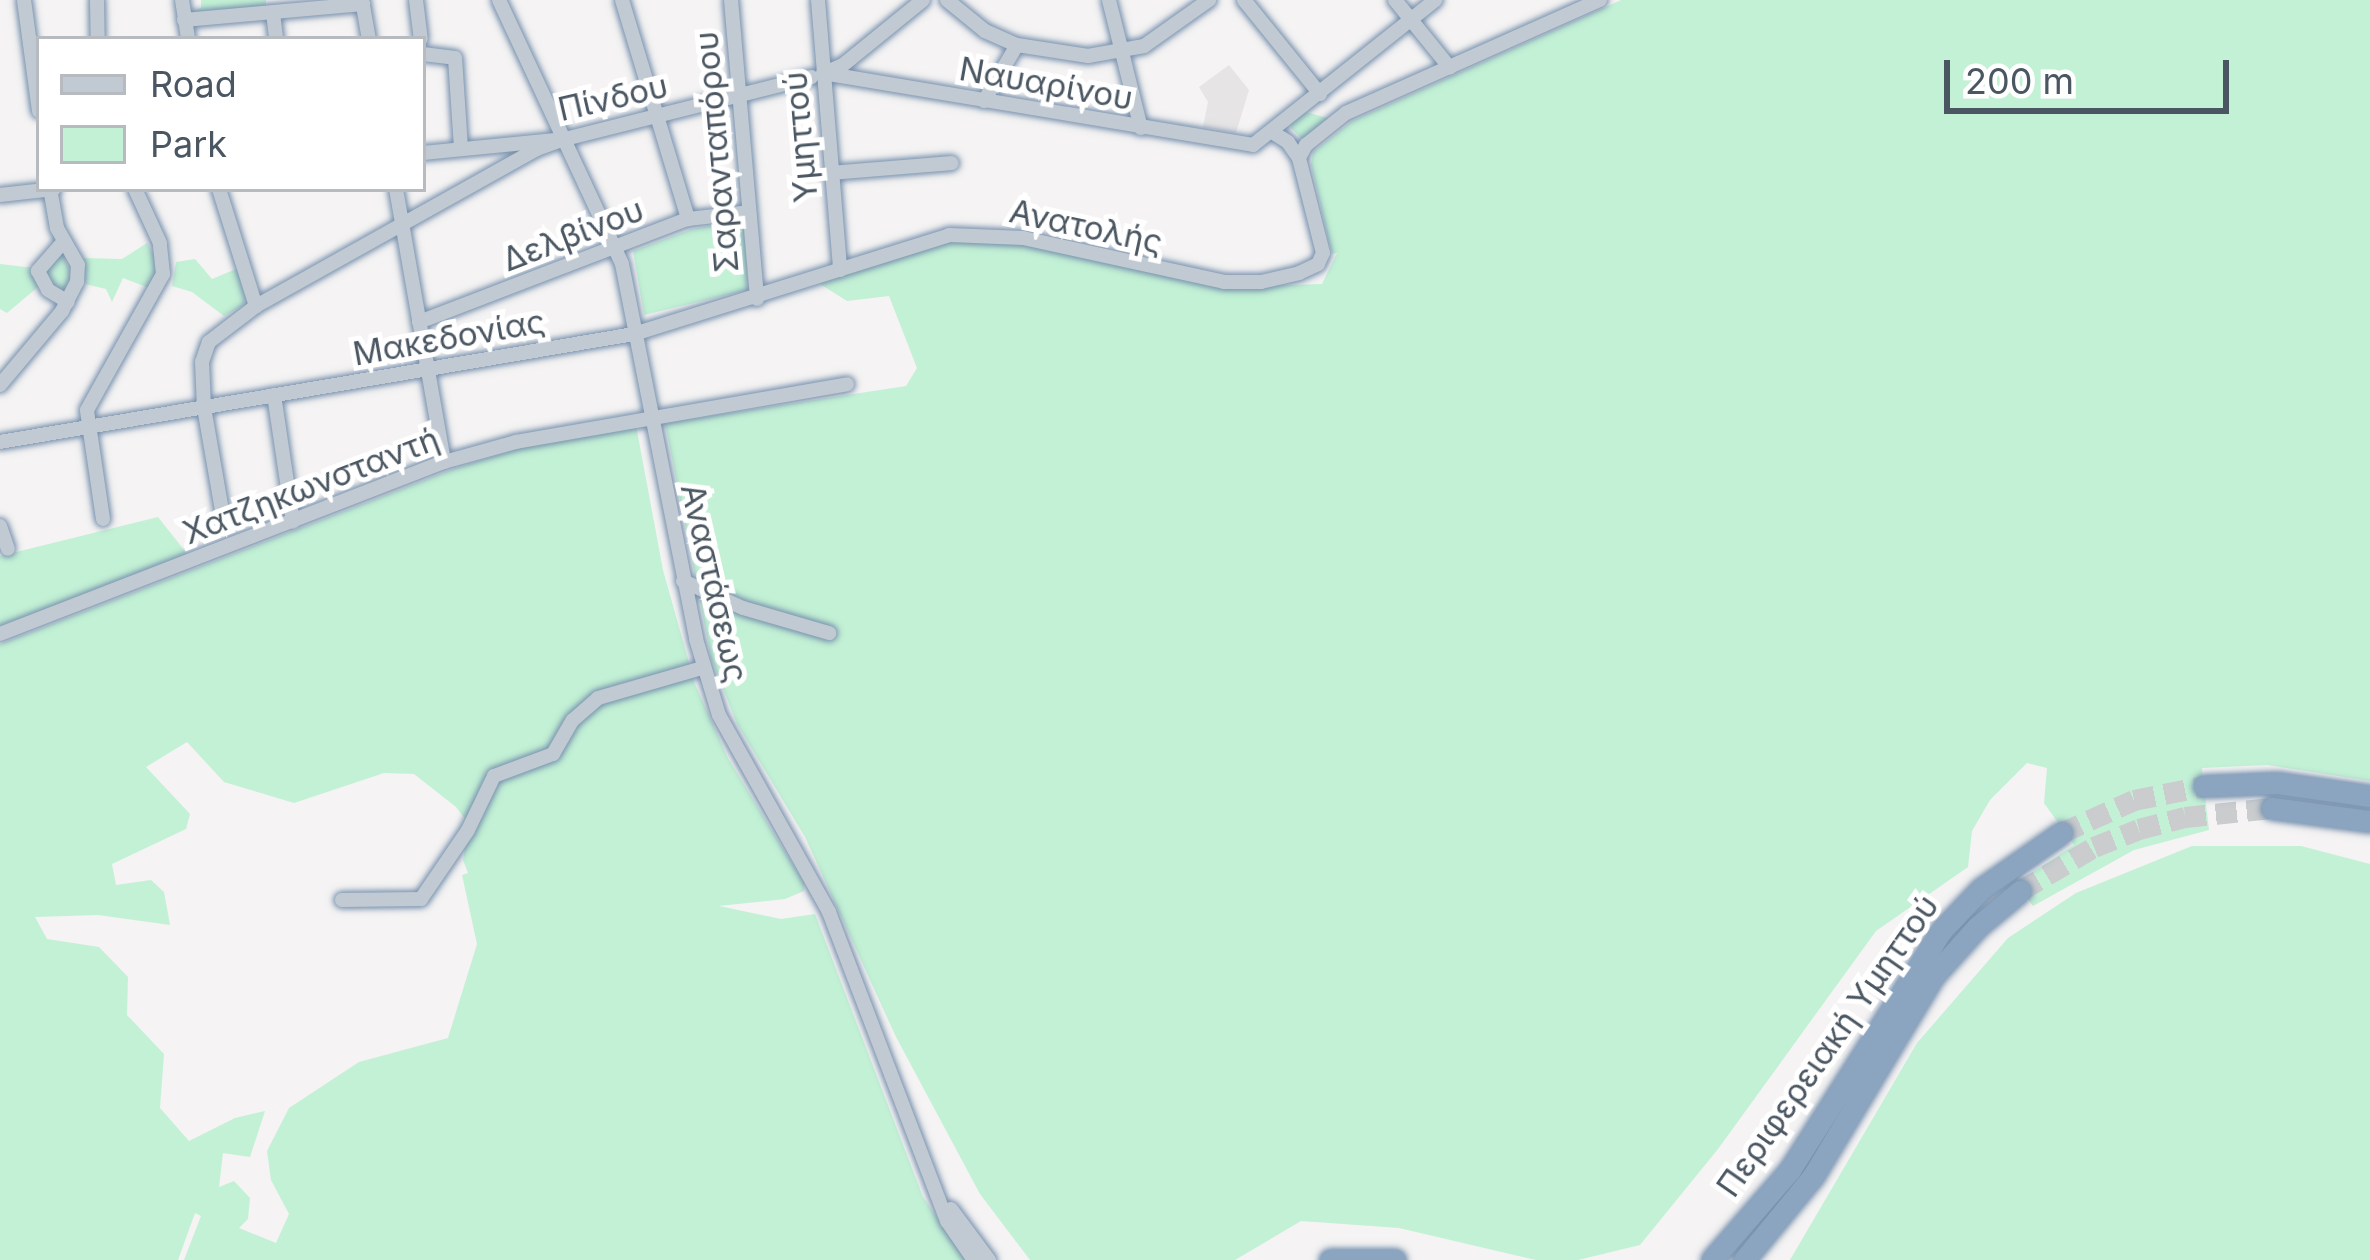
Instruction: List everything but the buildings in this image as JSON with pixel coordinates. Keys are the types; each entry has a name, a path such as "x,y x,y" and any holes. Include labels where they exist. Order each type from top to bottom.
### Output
{"highway":[{"path":"2204,786 2277,783 2370,796"},
{"path":"2272,808 2370,821"},
{"name":"Περιφερειακή Υμηττού","path":"1712,1260 1762,1208 1942,930 1994,879 2061,833"},
{"name":"Περιφερειακή Υμηττού","path":"1744,1260 1813,1176 1934,975 2020,891"},
{"path":"1760,1260 1813,1176"},
{"path":"1696,1260 1762,1208"},
{"path":"1330,1260 1395,1260"}],"street":[{"path":"24,0 36,88"},
{"path":"98,0 98,36"},
{"path":"182,0 187,36"},
{"path":"416,0 421,36"},
{"name":"Αναστάσεως","path":"499,0 617,247 702,668 736,748 829,912 924,1163"},
{"path":"622,0 688,219"},
{"name":"Σαρανταπόρου","path":"731,0 757,299"},
{"name":"Υμηττού","path":"818,0 817,75 840,270"},
{"path":"817,75 843,65 923,0"},
{"path":"947,0 985,31 1017,45 1060,54 1122,52 1170,31 1209,0"},
{"path":"1109,0 1141,128"},
{"path":"1244,0 1312,101 1342,115"},
{"path":"1395,0 1450,68"},
{"path":"1265,137 1436,0"},
{"path":"1265,137 1288,142 1303,152 1342,115 1450,68 1568,6 1600,0"},
{"path":"184,20 362,2 368,36"},
{"path":"273,13 276,36"},
{"path":"984,101 1017,45"},
{"path":"426,54 455,58 461,149"},
{"name":"Πίνδου","path":"426,153 565,139 817,75"},
{"name":"Ναυαρίνου","path":"817,75 1250,145 1265,137"},
{"name":"Ανατολής","path":"634,334 757,299 920,242 980,233 1224,282 1261,282 1299,273 1318,264 1323,253 1303,152 1288,130 1289,119"},
{"path":"224,522 204,407 205,349 256,306 537,149 565,139"},
{"path":"831,172 952,164"},
{"path":"0,195 36,191"},
{"path":"0,385 68,302 78,265 64,241 54,192"},
{"path":"103,519 87,428 92,397 156,296 163,274 160,243 136,192"},
{"path":"220,192 256,306"},
{"path":"397,192 444,462"},
{"name":"Δελβίνου","path":"419,322 688,219 749,212"},
{"path":"64,241 38,271 48,290 68,302"},
{"name":"Μακεδονίας","path":"0,442 634,334"},
{"name":"Χατζηκωνσταντή","path":"0,634 444,462 516,442 847,384"},
{"path":"274,395 292,522"},
{"path":"0,526 8,549"},
{"path":"683,581 743,608 829,633"},
{"path":"342,900 421,899 468,830 494,776 553,754 574,721 598,698 702,668"},
{"path":"924,1163 947,1221 974,1260"},
{"path":"924,1163 989,1260"}],"shaded area":[{"path":"1229,65 1249,90 1236,133 1203,127 1208,102 1199,87"}],"green space":[{"path":"201,0 266,0 266,6 189,13 201,8"},
{"path":"1621,0 2370,0 2370,781 2267,765 2202,768 2209,830 2134,850 2033,906 2016,883 2074,845 2044,803 2047,768 2027,763 1990,800 1972,831 1968,867 1876,931 1718,1149 1640,1245 1578,1260 1536,1260 1399,1228 1301,1221 1235,1260 1030,1260 980,1194 896,1037 805,837 737,724 711,658 665,423 906,386 917,368 889,296 847,301 820,284 919,245 973,237 1024,242 1220,287 1322,284 1337,253 1332,254 1311,165 1313,152 1352,121"},
{"path":"1306,112 1331,119 1305,142 1291,128 1292,120"},
{"path":"744,220 748,290 644,315 633,251 692,229"},
{"path":"147,243 157,259 154,290 123,278 112,302 106,289 85,284 84,258 122,259"},
{"path":"61,250 73,278 64,294 50,284 44,268"},
{"path":"195,259 212,279 241,267 250,290 242,306 224,316 192,292 172,286 176,262"},
{"path":"0,264 34,268 38,287 7,313 0,309"},
{"path":"636,425 663,570 695,684 728,758 804,883 804,891 785,899 719,906 781,919 815,914 923,1197 967,1260 184,1260 201,1216 195,1213 178,1260 0,1260 0,644 456,468 520,448","holes":["187,742 224,782 294,803 384,773 414,774 456,807 469,824 463,860 468,873 462,875 477,944 448,1038 359,1062 289,1108 267,1151 271,1180 289,1214 276,1243 239,1228 248,1219 250,1198 234,1181 219,1187 223,1153 250,1157 265,1111 235,1118 189,1141 160,1108 164,1054 127,1015 128,977 99,947 47,939 35,917 98,915 170,925 164,892 151,880 116,885 112,864 186,829 190,814 146,767"]},
{"path":"158,517 188,555 0,626 0,556"},
{"path":"2192,846 2301,846 2370,864 2370,1260 1790,1260 1917,1043 2008,938 2076,893"}],"tunnel":[{"path":"2061,833 2134,800 2204,786"},
{"path":"2020,891 2094,847 2139,829 2185,817 2272,808"}]}
